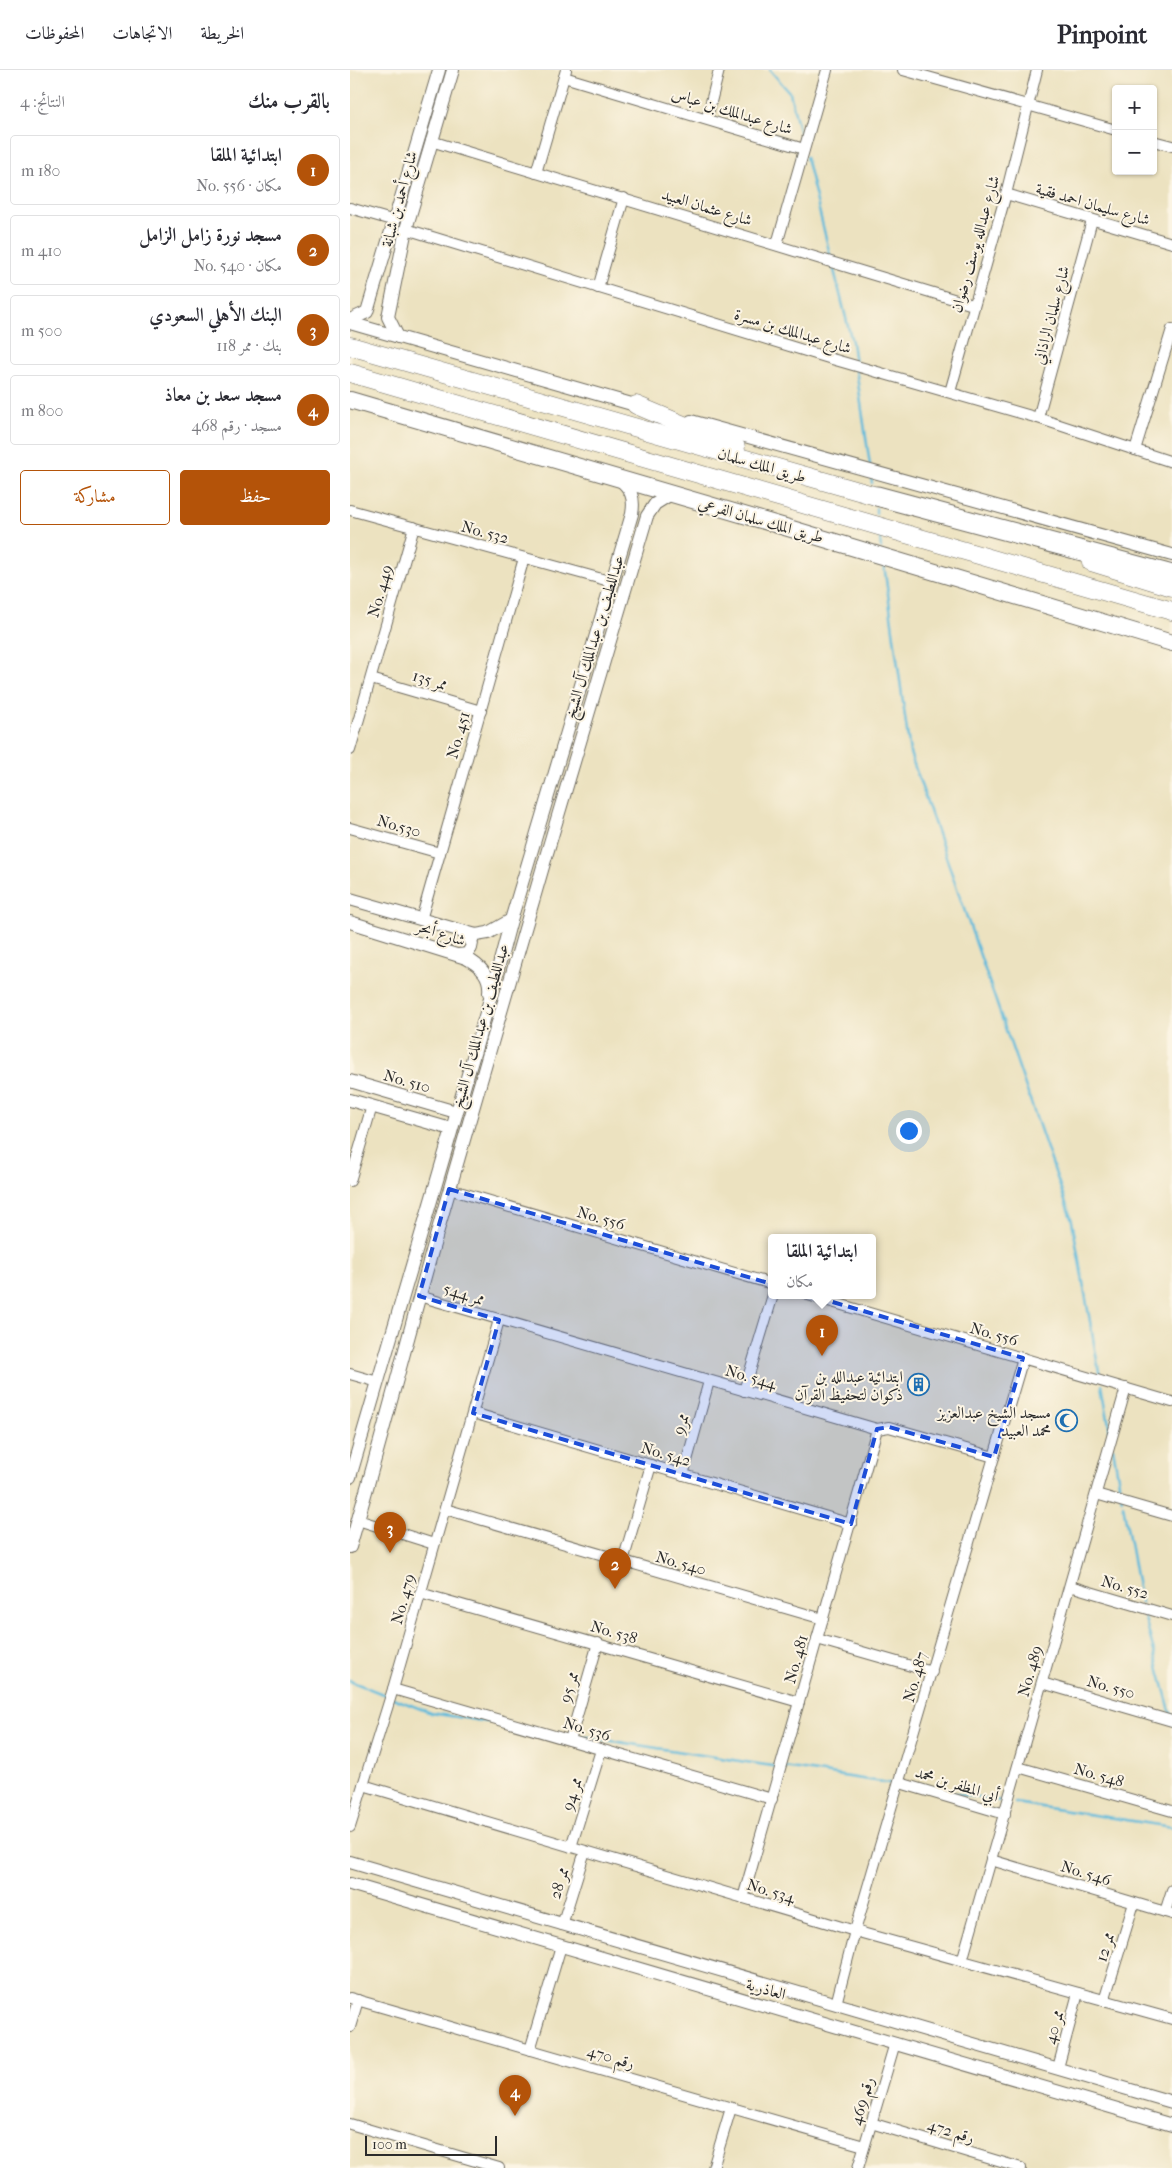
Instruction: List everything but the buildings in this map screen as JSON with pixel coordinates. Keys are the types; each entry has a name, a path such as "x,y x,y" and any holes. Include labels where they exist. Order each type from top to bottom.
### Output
{"highway":[{"name":"طريق الملك سلمان","path":"350,346 877,496 1172,587"},
{"name":"طريق الملك سلمان","path":"350,373 1172,610"},
{"path":"636,405 812,479"},
{"path":"877,496 1172,575"}],"main road":[{"path":"350,378 379,382"},
{"name":"طريق الملك سلمان الفرعي","path":"350,400 1172,644"}],"street":[{"name":"شارع أحمد بن شبانة","path":"350,321 367,312 439,70"},
{"name":"شارع أحمد بن شبانة","path":"398,337 388,317 406,229 453,70"},
{"path":"707,118 719,70"},
{"path":"777,244 827,70"},
{"path":"903,70 1112,129"},
{"name":"شارع عبدالله يوسف رضوان","path":"950,392 973,305 1006,194 1037,70"},
{"path":"536,173 565,74"},
{"name":"شارع عبدالملك بن عباس","path":"565,74 804,148"},
{"name":"شارع عثمان العبيد","path":"431,141 777,244 973,305"},
{"path":"1157,142 1172,146"},
{"name":"شارع سليمان احمد فقية","path":"1006,194 1172,243"},
{"path":"598,288 624,198"},
{"path":"350,208 395,221"},
{"name":"شارع سلمان الراذاني","path":"1038,418 1092,220"},
{"name":"شارع عبدالملك بن مسرة","path":"406,229 832,359 1038,418 1172,462"},
{"path":"350,321 398,337 636,405 1169,551"},
{"path":"1135,450 1172,329"},
{"path":"618,478 629,487 632,495 632,514 643,512 647,516 655,504 671,494"},
{"name":"No. 532","path":"350,510 613,582"},
{"name":"عبداللطيف بن عبدالملك آل الشيخ","path":"350,1476 488,1006 511,920 632,514"},
{"name":"عبداللطيف بن عبدالملك آل الشيخ","path":"350,1547 449,1189 647,516"},
{"name":"No. 449","path":"350,750 372,679 414,527"},
{"name":"No. 451","path":"421,920 524,558"},
{"name":"ممر 135","path":"372,679 481,711"},
{"name":"No.530","path":"350,828 440,853"},
{"name":"شارع أبحر","path":"350,899 476,935 488,933 511,920"},
{"name":"شارع أبحر","path":"350,922 459,955 479,965 490,983 488,1006"},
{"path":"459,955 467,954 472,948 472,943 462,931"},
{"name":"No. 510","path":"350,1081 456,1112"},
{"name":"No. 510","path":"350,1100 451,1129"},
{"path":"351,1177 372,1106"},
{"path":"436,1125 446,1122 448,1118 448,1114 440,1108"},
{"name":"No. 556","path":"449,1189 768,1283"},
{"name":"ممر 544","path":"419,1296 499,1320"},
{"path":"744,1391 772,1299"},
{"name":"No. 556","path":"822,1299 1172,1402"},
{"name":"No. 544","path":"499,1320 877,1429 889,1427 994,1458"},
{"name":"No. 479","path":"350,1827 393,1688 499,1320"},
{"name":"No. 487","path":"836,2004 855,1931 900,1783 1023,1358"},
{"path":"350,1374 378,1382"},
{"name":"ممر9","path":"683,1475 709,1381"},
{"name":"No. 489","path":"962,1961 1126,1388"},
{"name":"No. 542","path":"473,1413 851,1524"},
{"name":"No. 481","path":"743,1898 877,1429"},
{"path":"357,1452 376,1458"},
{"path":"623,1561 651,1465"},
{"path":"1096,1494 1172,1516"},
{"name":"No. 540","path":"445,1509 823,1620"},
{"path":"358,1520 434,1544"},
{"name":"No. 552","path":"1070,1586 1172,1616"},
{"name":"No. 538","path":"420,1593 800,1702"},
{"path":"817,1638 932,1672"},
{"name":"ممر 95","path":"570,1740 598,1643"},
{"name":"No. 550","path":"1042,1682 1172,1721"},
{"name":"No. 536","path":"393,1688 772,1799"},
{"name":"ممر 94","path":"571,1847 601,1750"},
{"name":"No. 548","path":"1018,1767 1172,1811"},
{"name":"أبي المظفر بن محمد","path":"900,1783 1005,1814"},
{"name":"No. 534","path":"363,1785 855,1931 1172,2019"},
{"name":"ممر 28","path":"562,1924 585,1851"},
{"name":"No. 546","path":"991,1860 1169,1913"},
{"name":"العاذرية","path":"350,1862 1172,2102"},
{"name":"العاذرية","path":"350,1884 1172,2125"},
{"path":"1169,1913 1172,1890"},
{"path":"445,1912 453,1893"},
{"name":"ممر 12","path":"1104,2001 1134,1903"},
{"path":"530,2050 561,1946"},
{"name":"ممر 40","path":"1058,2068 1078,1993"},
{"path":"350,2027 354,1999"},
{"name":"رقم 470","path":"354,1999 864,2146"},
{"path":"893,2043 897,2022"},
{"name":"رقم 469","path":"858,2168 893,2043"},
{"path":"713,2168 731,2108"},
{"name":"رقم 472","path":"871,2123 1021,2168"},
{"path":"350,2124 499,2168"},
{"path":"982,2168 985,2157"}],"highlighted area":[{"path":"449,1189 1023,1358 994,1457 889,1427 877,1429 851,1524 473,1413 499,1320 419,1296"}],"waterway":[{"path":"770,70 790,93 802,142"},
{"path":"806,157 831,259"},
{"path":"833,266 852,342 855,363"},
{"path":"856,369 870,465"},
{"path":"871,476 872,483"},
{"path":"876,508 876,513"},
{"path":"880,538 881,548"},
{"path":"884,565 910,753 1072,1221 1100,1377"},
{"path":"1102,1385 1110,1431"},
{"path":"1113,1448 1122,1500"},
{"path":"1123,1505 1141,1603"},
{"path":"1143,1611 1172,1718"},
{"path":"350,1681 388,1696"},
{"path":"393,1698 431,1713 489,1722"},
{"path":"574,1735 778,1767"},
{"path":"784,1767 895,1784"},
{"path":"952,1793 1001,1801"},
{"path":"1015,1803 1172,1827"}],"place":[{"name":"ابتدائية الملقا","path":"822,1356"},
{"name":"ابتدائية عبدالله بن ذكوان لتحفيظ القرآن","path":"919,1385"},
{"name":"مسجد الشيخ عبدالعزيز محمد العبيد","path":"1067,1421"},
{"name":"البنك الأهلي السعودي","path":"390,1553"},
{"name":"مسجد نورة زامل الزامل","path":"615,1589"},
{"name":"مسجد سعد بن معاذ","path":"515,2116"}]}
